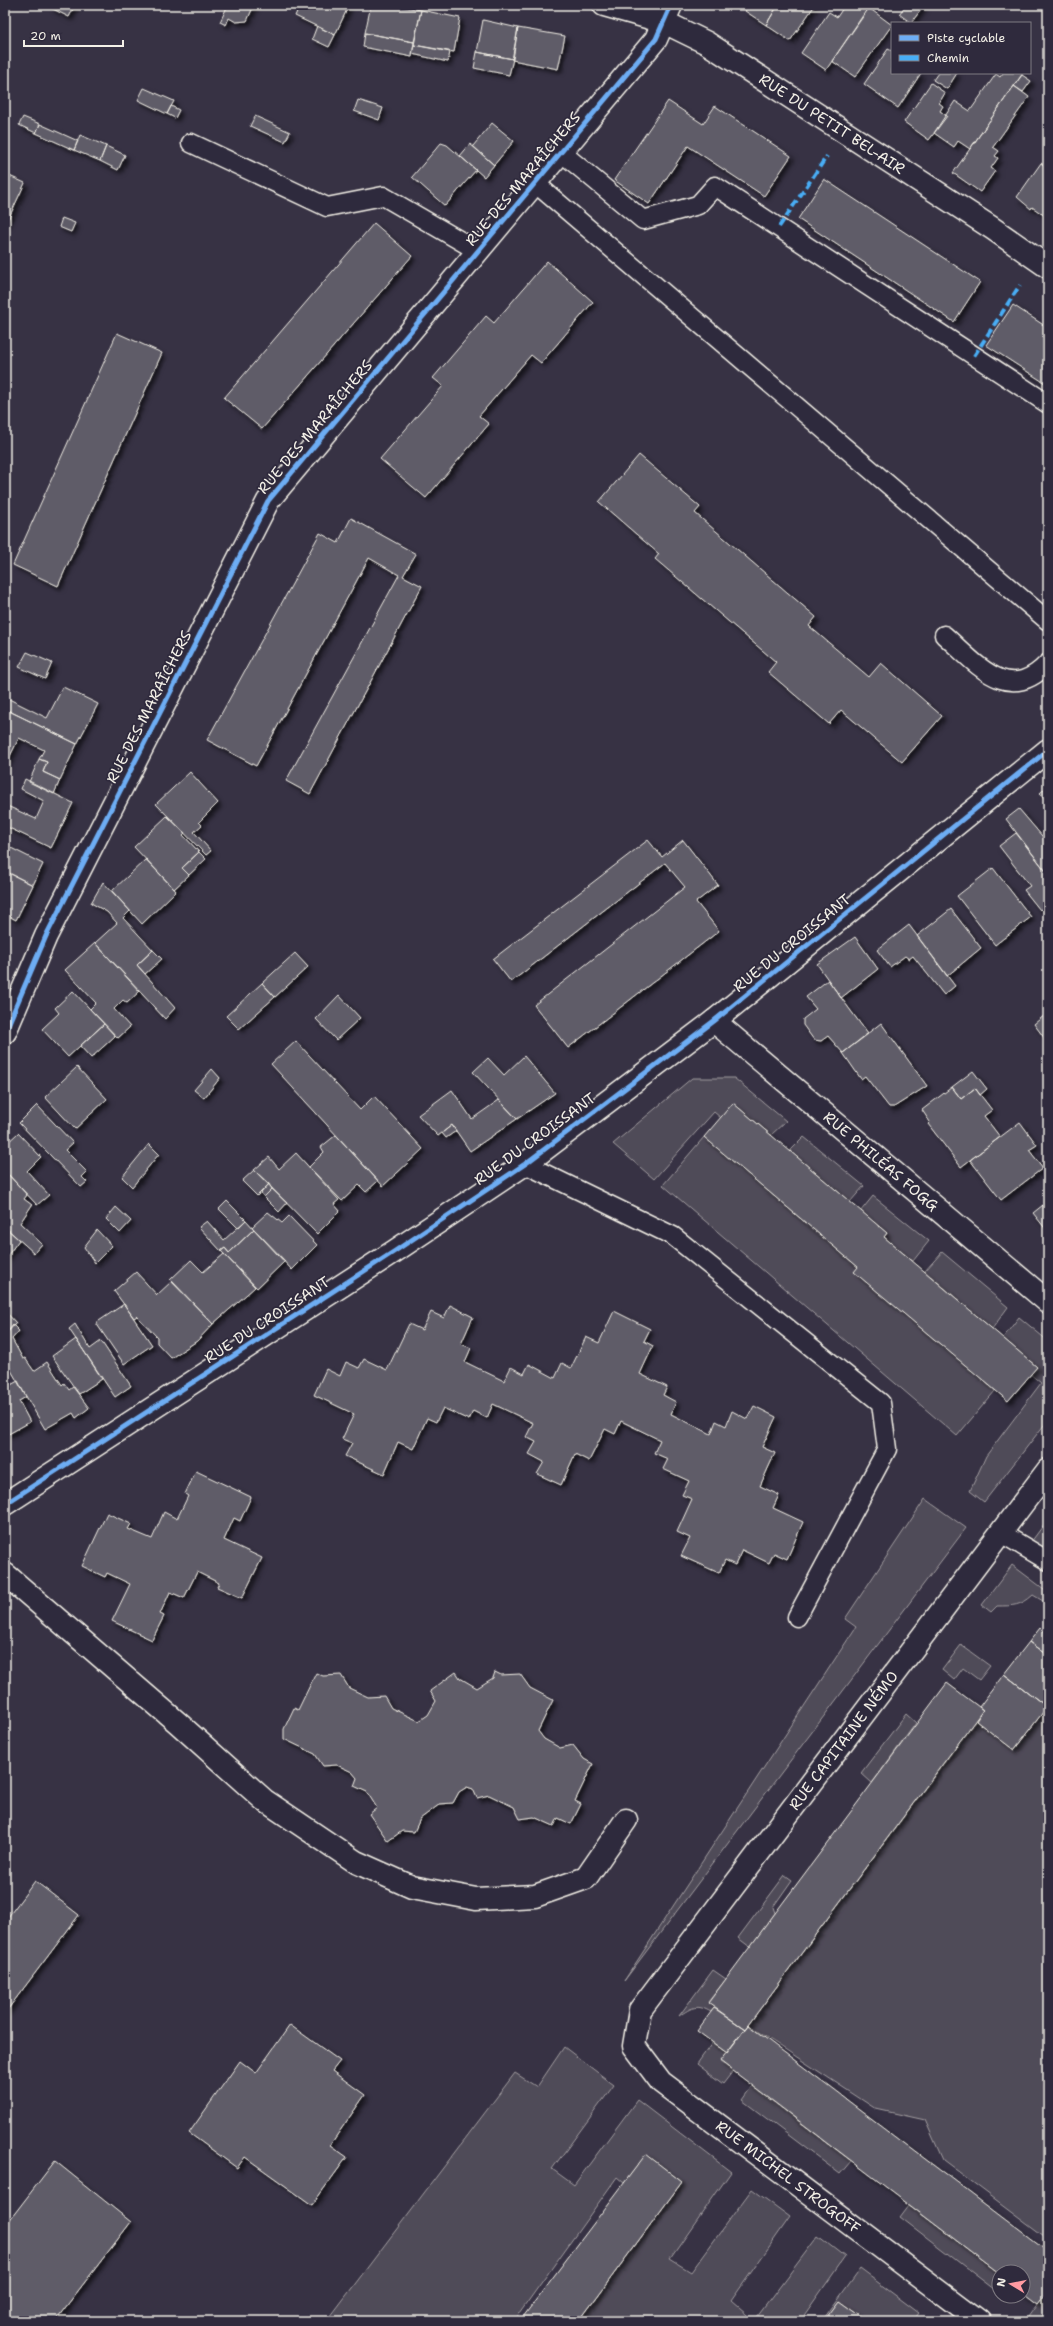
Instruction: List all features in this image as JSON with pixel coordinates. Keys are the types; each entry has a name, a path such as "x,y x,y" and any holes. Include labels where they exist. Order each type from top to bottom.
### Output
{"street":[{"name":"RUE DU PETIT BEL-AIR","path":"604,5 667,13 707,43 992,228 1048,267"},
{"name":"RUE DES MARAÎCHERS","path":"5,1032 12,991 46,936 268,501 656,39 667,13"},
{"name":"RUE DU CROISSANT","path":"5,1504 526,1164 714,1022 1048,750"},
{"name":"RUE PHILÉAS FOGG","path":"714,1022 1048,1302"},
{"name":"RUE CAPITAINE NÉMO","path":"640,2010 1048,1470"},
{"path":"5,1574 178,1723 264,1800 356,1862 412,1887 476,1899 535,1896 586,1878 626,1820"},
{"name":"RUE MICHEL STROGOFF","path":"640,2010 634,2046 661,2082 979,2321"}],"lane":[{"path":"191,143 327,207 383,196 478,251"},
{"path":"562,152 643,220 698,204 715,186 1048,404"},
{"path":"535,183 1048,621"},
{"path":"944,635 992,676 1014,683 1039,672 1048,663"},
{"path":"526,1164 674,1236 881,1404 887,1449 797,1617"},
{"path":"1001,1533 1048,1561"}],"shaded area":[{"path":"692,1078 734,1078 786,1121 771,1135 733,1103 721,1118 714,1112 654,1179 613,1144"},
{"path":"704,1137 858,1267 995,1391 957,1436 663,1185"},
{"path":"804,1137 864,1186 850,1202 790,1151"},
{"path":"873,1196 929,1241 913,1261 884,1237 887,1233 860,1212"},
{"path":"942,1252 1008,1307 992,1329 925,1271"},
{"path":"1019,1317 1048,1341 1048,1420 984,1502 970,1491 986,1456 1041,1383 1030,1374 1037,1367 1003,1338"},
{"path":"925,1499 966,1528 624,1981 856,1627 845,1619"},
{"path":"1048,1519 1048,1554 1031,1542"},
{"path":"1012,1565 1048,1592 1048,1604 1033,1595 1016,1605 997,1606 991,1612 982,1605"},
{"path":"961,1645 990,1666 979,1680 963,1668 954,1680 942,1670"},
{"path":"906,1714 916,1723 872,1783 861,1773"},
{"path":"1041,1714 1048,1720 1048,2239 943,2160 925,2120 876,2109 748,2025 976,1721 1014,1750"},
{"path":"785,1875 792,1880 773,1907 775,1913 750,1947 738,1938"},
{"path":"713,1970 726,1979 708,2002 714,2008 711,2012 698,2007 688,2010 679,2016"},
{"path":"712,2043 727,2053 720,2062 733,2071 723,2084 697,2064"},
{"path":"564,2047 614,2085 552,2169 574,2185 637,2100 731,2172 670,2259 691,2272 752,2189 790,2217 731,2301 754,2321 579,2321 682,2182 646,2155 624,2183 617,2177 514,2321 327,2321 515,2073 537,2087"},
{"path":"752,2086 851,2161 840,2174 742,2100"},
{"path":"909,2205 991,2267 991,2287 900,2217"},
{"path":"818,2236 845,2257 800,2321 754,2321"},
{"path":"860,2269 919,2313 913,2321 867,2321 839,2301 824,2321 822,2321"},
{"path":"1048,2291 1048,2321 1037,2321 1030,2316"}],"building":[{"path":"52,5 75,5 69,17 51,8"},
{"path":"228,5 254,5 247,21 236,22 229,18 226,25 220,22"},
{"path":"300,5 349,5 335,35 295,16"},
{"path":"371,5 394,5 421,10 414,42 365,33"},
{"path":"749,5 778,5 766,25 745,11"},
{"path":"778,5 815,5 790,41 766,25"},
{"path":"845,5 870,5 826,70 801,53 829,12 837,17"},
{"path":"906,5 919,5 923,7 912,22 899,14"},
{"path":"869,8 891,24 891,26 855,77 832,61"},
{"path":"421,10 460,18 454,52 414,45"},
{"path":"483,20 518,28 513,59 477,52"},
{"path":"317,26 335,35 329,47 312,39"},
{"path":"518,28 565,36 558,69 512,60"},
{"path":"365,33 414,42 412,57 363,47"},
{"path":"414,45 450,52 448,62 412,54"},
{"path":"888,49 891,50 891,74 920,74 898,108 864,84"},
{"path":"477,52 513,59 509,75 474,68"},
{"path":"937,74 956,74 947,89 933,80"},
{"path":"996,74 1000,77 1002,74 1022,74 970,149 958,141 954,147 934,133 955,101 970,111"},
{"path":"1022,75 1031,81 1023,92 1014,86"},
{"path":"931,83 945,93 939,103 943,106 940,111 947,116 929,140 904,122"},
{"path":"1014,86 1029,97 993,147 999,151 995,156 998,158 991,168 995,171 980,192 953,173"},
{"path":"144,88 174,101 167,114 138,100"},
{"path":"358,100 383,108 379,120 354,111"},
{"path":"668,101 703,124 715,106 791,156 764,196 688,146 649,204 614,180"},
{"path":"171,106 179,110 175,118 167,114"},
{"path":"255,116 290,132 285,142 250,126"},
{"path":"23,117 40,124 36,133 19,125"},
{"path":"492,123 514,141 494,165 473,146"},
{"path":"40,124 78,141 74,150 36,133"},
{"path":"80,135 106,146 100,161 74,150"},
{"path":"441,143 447,145 476,170 445,206 412,177"},
{"path":"470,144 494,165 484,177 460,156"},
{"path":"106,146 125,155 118,170 100,161"},
{"path":"1041,163 1048,168 1048,218 1032,207 1031,209 1017,197"},
{"path":"5,174 25,183 5,226"},
{"path":"824,179 980,282 954,322 798,219"},
{"path":"62,218 75,223 71,232 59,227"},
{"path":"374,223 412,256 262,429 224,398"},
{"path":"547,261 593,302 541,363 531,355 479,416 489,424 426,498 380,459 443,386 433,378 486,316 494,323"},
{"path":"1013,305 1048,328 1048,385 986,345"},
{"path":"117,333 162,353 58,586 13,565"},
{"path":"639,455 700,507 695,513 816,617 809,626 869,677 881,663 942,716 902,762 841,710 829,724 768,672 776,662 655,559 659,554 599,502"},
{"path":"351,518 416,554 403,576 422,586 310,794 286,781 399,575 369,558 256,766 207,740 320,533 338,543"},
{"path":"27,652 52,663 45,679 19,667"},
{"path":"63,687 98,704 77,744 5,709 5,697 47,718"},
{"path":"5,709 77,744 60,780 43,772 47,762 39,759 44,750 19,738 5,766"},
{"path":"39,759 47,762 43,772 60,780 54,794 29,782"},
{"path":"190,772 218,803 199,822 202,825 194,832 211,851 206,855 156,804"},
{"path":"25,779 73,803 51,848 5,826 5,805 36,819 44,801 21,789"},
{"path":"1048,786 1048,803 1040,793"},
{"path":"1019,809 1048,843 1048,874 1006,819"},
{"path":"167,816 185,833 183,835 199,852 182,868 189,875 174,889 134,847"},
{"path":"1016,833 1048,874 1048,904 1040,910 1024,890 1030,886 999,846"},
{"path":"648,840 662,857 683,840 718,885 696,902 719,931 568,1048 534,1005 685,887 665,863 511,982 493,959"},
{"path":"5,845 43,864 33,885 5,871"},
{"path":"199,852 206,859 189,875 182,868"},
{"path":"146,859 176,891 142,924 112,891"},
{"path":"993,868 1031,917 995,945 957,896"},
{"path":"5,871 33,885 16,920 5,914"},
{"path":"103,882 130,911 123,918 153,950 137,965 175,1008 165,1019 95,943 117,923 107,912 91,903"},
{"path":"951,909 981,948 947,976 917,936"},
{"path":"909,925 955,986 944,995 913,956 909,959 905,956 890,967 877,950"},
{"path":"855,937 878,969 841,998 817,964"},
{"path":"95,943 140,991 127,1003 123,1000 114,1009 130,1027 118,1038 90,1009 96,1003 65,970"},
{"path":"153,950 162,959 145,974 137,965"},
{"path":"295,953 308,967 275,997 262,983"},
{"path":"828,980 868,1034 843,1053 828,1036 821,1041 814,1040 803,1025 803,1019 816,1009 806,997"},
{"path":"262,983 275,997 239,1029 226,1016"},
{"path":"73,991 104,1024 68,1057 42,1029 59,1013 55,1008"},
{"path":"339,995 360,1018 336,1040 316,1019"},
{"path":"1045,1015 1048,1018 1048,1043 1034,1024"},
{"path":"881,1023 927,1086 894,1107 889,1107 865,1076 861,1079 843,1053"},
{"path":"104,1024 115,1036 91,1058 80,1046"},
{"path":"296,1041 360,1110 374,1096 423,1149 383,1186 271,1064"},
{"path":"524,1056 555,1093 517,1119 473,1072 488,1058 504,1075"},
{"path":"77,1067 107,1099 75,1129 45,1097"},
{"path":"212,1069 220,1078 204,1098 194,1090"},
{"path":"973,1071 987,1089 980,1095 975,1088 961,1099 952,1087"},
{"path":"952,1087 961,1099 975,1088 992,1110 984,1116 1000,1137 961,1167 928,1124 930,1122 922,1110"},
{"path":"452,1090 472,1119 499,1100 517,1119 470,1151 452,1125 438,1136 418,1115"},
{"path":"733,1103 887,1233 884,1237 1037,1367 1008,1401 854,1272 858,1267 704,1137"},
{"path":"37,1105 73,1143 65,1150 87,1172 82,1177 87,1182 81,1187 19,1123"},
{"path":"1020,1122 1037,1145 1029,1150 1043,1168 1001,1200 970,1160"},
{"path":"452,1125 456,1131 446,1138 442,1133"},
{"path":"18,1133 41,1157 27,1171 49,1195 37,1205 5,1171 5,1145"},
{"path":"336,1135 378,1181 366,1192 359,1185 342,1201 309,1167 324,1152 321,1147"},
{"path":"149,1144 159,1154 132,1187 122,1177"},
{"path":"296,1153 339,1200 334,1204 340,1211 317,1234 254,1170 269,1157 279,1169"},
{"path":"254,1170 269,1184 257,1196 242,1181"},
{"path":"5,1171 27,1195 24,1199 32,1205 20,1223 42,1244 34,1253 5,1227"},
{"path":"269,1184 272,1189 264,1197 261,1193"},
{"path":"272,1189 287,1203 279,1212 264,1197"},
{"path":"227,1201 246,1220 238,1228 219,1209"},
{"path":"1048,1201 1048,1232 1033,1213"},
{"path":"116,1207 131,1221 120,1233 106,1219"},
{"path":"268,1212 282,1223 289,1216 317,1245 292,1270 252,1227"},
{"path":"246,1220 254,1229 229,1253 225,1248 221,1251 199,1227 207,1221 224,1240"},
{"path":"5,1227 19,1240 5,1259"},
{"path":"254,1229 285,1261 257,1288 221,1251 225,1248 229,1253"},
{"path":"97,1230 112,1246 95,1263 84,1247"},
{"path":"224,1254 255,1287 213,1324 170,1280 191,1260 203,1272"},
{"path":"136,1272 157,1295 172,1281 213,1324 197,1341 171,1358 157,1343 157,1337 137,1316 134,1318 114,1291"},
{"path":"124,1304 152,1345 124,1364 96,1323"},
{"path":"450,1305 473,1317 461,1344 471,1348 465,1362 504,1381 511,1367 524,1374 529,1364 555,1378 562,1363 571,1368 586,1337 599,1343 614,1311 650,1329 644,1341 653,1346 640,1374 667,1387 663,1395 676,1402 671,1414 711,1434 716,1421 726,1426 732,1411 747,1419 754,1406 776,1417 762,1447 775,1453 760,1486 779,1495 773,1508 803,1522 787,1559 774,1553 769,1563 742,1550 735,1565 725,1560 719,1573 681,1556 690,1538 677,1532 692,1499 682,1495 689,1481 663,1469 668,1459 654,1453 660,1440 621,1421 615,1434 605,1429 589,1461 575,1454 561,1485 537,1474 544,1462 529,1454 536,1442 526,1437 533,1423 493,1404 487,1418 473,1411 469,1420 443,1408 436,1422 427,1418 413,1449 398,1442 384,1474 345,1456 352,1443 342,1439 354,1414 314,1395 326,1369 340,1376 346,1362 359,1368 364,1359 387,1370 409,1324 422,1330 431,1312 444,1318"},
{"path":"5,1311 16,1323 5,1335"},
{"path":"75,1324 90,1349 101,1341 131,1386 115,1397 69,1329"},
{"path":"13,1325 19,1331 12,1339 23,1359 25,1358 34,1371 47,1362 62,1385 64,1383 69,1390 73,1387 89,1408 76,1418 73,1413 45,1429 5,1360 5,1335"},
{"path":"76,1339 102,1379 79,1394 52,1356"},
{"path":"18,1381 26,1397 19,1401 30,1422 5,1436 5,1388"},
{"path":"196,1471 251,1497 240,1521 234,1518 224,1540 262,1558 242,1598 217,1587 219,1583 197,1572 184,1598 170,1592 160,1614 164,1616 152,1640 112,1621 130,1584 107,1573 105,1577 82,1566 107,1513 131,1524 128,1529 152,1539 164,1512 177,1519 188,1496 185,1494"},
{"path":"1040,1628 1048,1635 1048,1656 1029,1642"},
{"path":"1029,1642 1048,1656 1047,1707 1004,1674"},
{"path":"456,1672 460,1678 477,1688 493,1678 495,1672 501,1675 520,1674 530,1688 553,1700 538,1731 544,1739 560,1748 573,1745 584,1759 593,1764 575,1801 581,1804 571,1824 558,1818 554,1826 534,1817 520,1819 514,1807 489,1795 477,1798 473,1789 467,1787 459,1792 453,1803 440,1804 420,1819 414,1832 402,1831 388,1841 369,1814 377,1808 367,1792 354,1786 357,1778 352,1772 337,1765 323,1766 315,1754 284,1739 284,1729 294,1708 298,1710 316,1673 323,1676 341,1675 349,1688 368,1697 384,1696 391,1708 419,1721 428,1715 436,1701 430,1691"},
{"path":"1004,1674 1047,1707 1014,1750 976,1721 983,1710 979,1707"},
{"path":"947,1683 983,1710 745,2029 708,2003"},
{"path":"35,1881 79,1915 5,2013 5,1921"},
{"path":"714,2008 745,2029 727,2053 697,2031"},
{"path":"290,2025 340,2061 332,2071 365,2095 330,2145 347,2157 312,2205 245,2157 237,2168 189,2133 240,2061 256,2073"},
{"path":"748,2025 1048,2252 1048,2291 1039,2303 1031,2297 1031,2264 991,2264 991,2267 720,2061"},
{"path":"646,2154 682,2182 579,2321 520,2321"},
{"path":"55,2161 131,2222 55,2321 5,2321 5,2226"},
{"path":"839,2301 867,2321 824,2321"}],"marked path":[{"path":"779,227 827,156"},
{"path":"974,356 1020,285"}],"cycle path":[{"path":"5,1032 46,936 268,501 656,39 671,5"},
{"path":"5,1504 395,1251 525,1164 714,1021 1048,750"}]}
